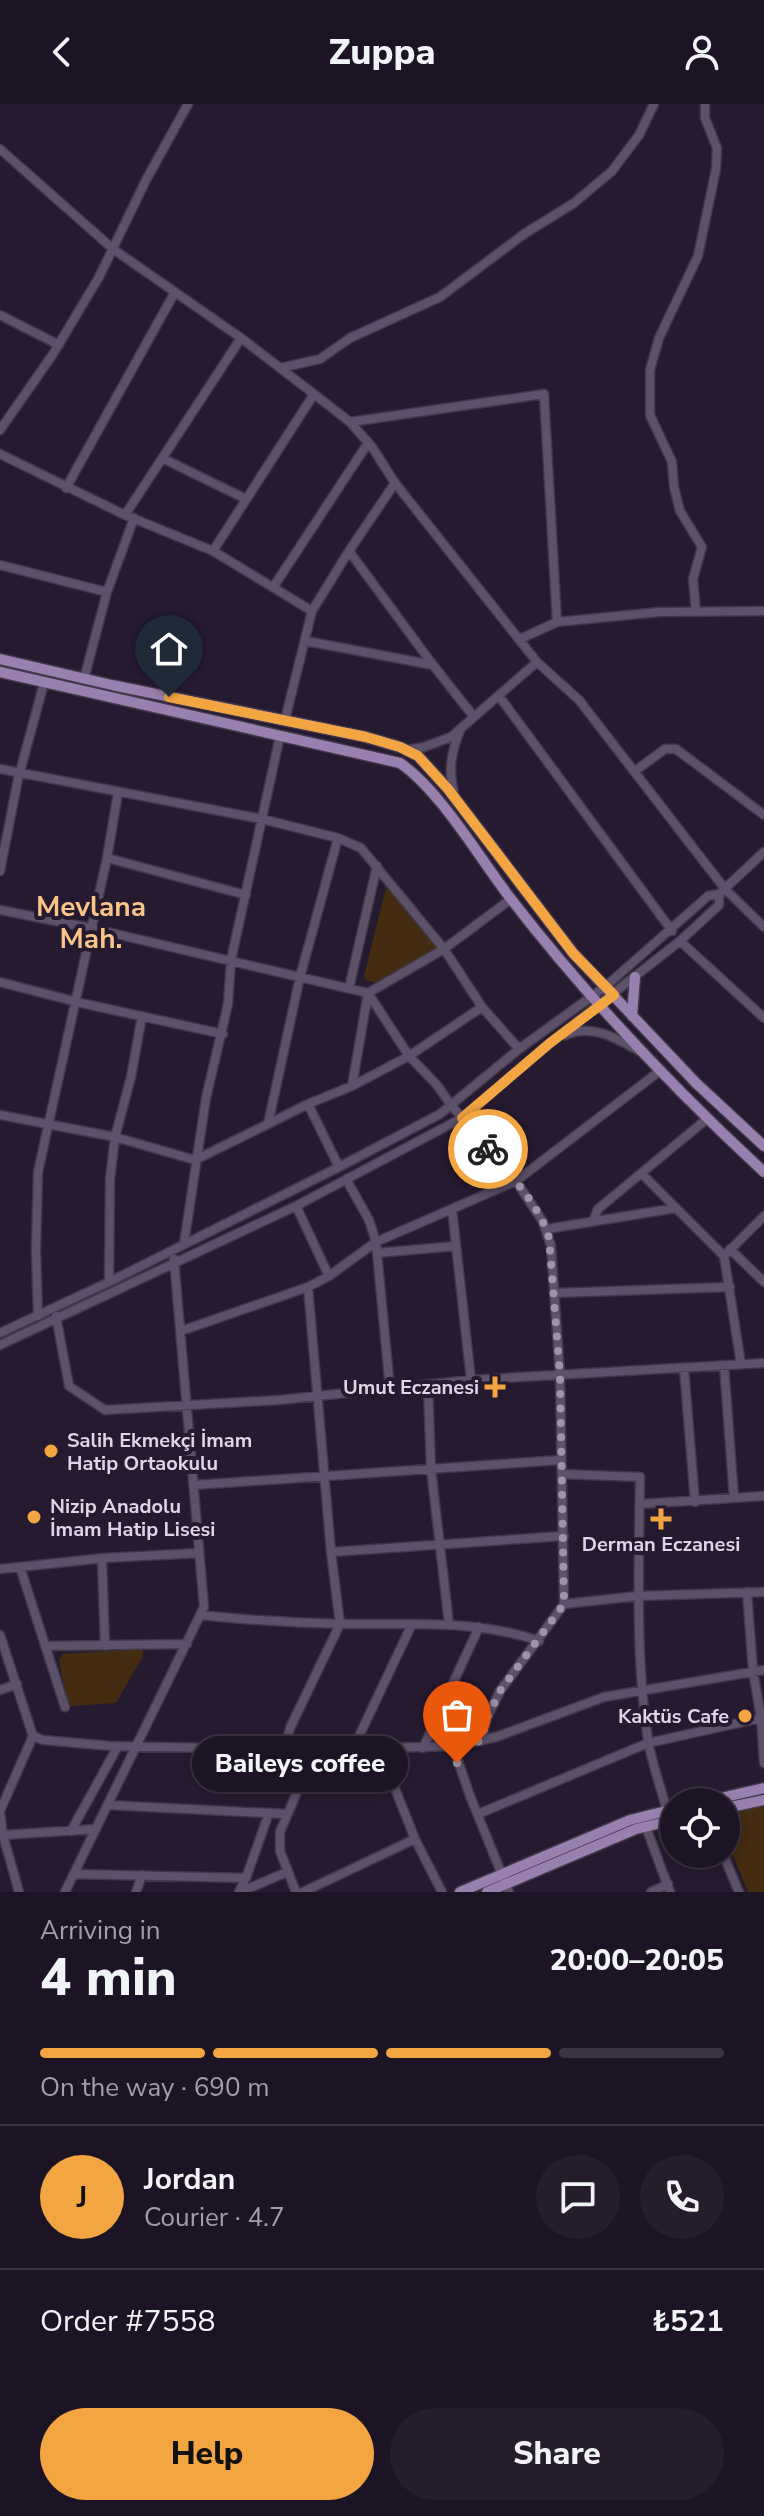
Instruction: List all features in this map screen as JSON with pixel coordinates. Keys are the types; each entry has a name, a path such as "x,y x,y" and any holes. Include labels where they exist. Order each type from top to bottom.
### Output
{"main road":[{"path":"0,659 366,737 418,756 454,797 573,953 696,1083 764,1146"},
{"path":"0,672 400,763 413,772 454,821 511,899 595,1001 764,1172"},
{"path":"632,1016 635,977"},
{"path":"740,1794 764,1788"},
{"path":"740,1805 764,1800"},
{"path":"638,1826 660,1818"},
{"path":"487,1892 660,1818"},
{"path":"460,1892 506,1883"}],"street":[{"path":"0,430 59,345 99,277 146,180 188,104"},
{"path":"280,368 320,359 350,338 440,297 524,234 574,203 612,171 639,135 654,104"},
{"path":"696,612 693,579 702,547 680,511 672,462 650,415 650,370 659,338 698,256 716,169 717,148 705,118 705,104"},
{"path":"0,149 113,249 241,338 350,422 537,662 579,700 635,771 722,892 764,927"},
{"path":"66,488 175,292"},
{"path":"0,315 59,345"},
{"path":"84,679 130,517 162,458 241,338"},
{"path":"213,551 314,394"},
{"path":"350,422 544,394 557,622"},
{"path":"274,586 368,443"},
{"path":"0,454 66,488 213,551 312,611"},
{"path":"162,458 246,499"},
{"path":"285,720 312,611 395,483"},
{"path":"349,551 474,717"},
{"path":"0,565 107,592"},
{"path":"520,639 557,622 659,612 764,611"},
{"path":"306,641 433,665"},
{"path":"407,750 440,742 460,729 537,662"},
{"path":"0,871 44,683"},
{"path":"499,696 672,931"},
{"path":"454,797 449,772 450,758 460,729"},
{"path":"184,1244 206,1098 228,1004 231,960 280,736"},
{"path":"635,771 665,749 676,749 764,815"},
{"path":"0,769 262,819 338,838 361,848 444,949 482,1007 519,1049"},
{"path":"38,1316 38,1172 107,858 118,793"},
{"path":"268,1124 300,977 338,838"},
{"path":"0,1333 109,1282 440,1114 519,1049 610,990 708,896 722,892 764,852"},
{"path":"107,858 246,895"},
{"path":"349,988 377,866"},
{"path":"610,990 635,977 680,941 719,905 722,892"},
{"path":"368,993 444,949 511,899"},
{"path":"0,910 368,993 409,1056 437,1085 516,1181 547,1229 551,1246 560,1375 564,1604 500,1691 487,1718 481,1741"},
{"path":"680,941 764,1018"},
{"path":"0,982 223,1034"},
{"path":"352,1086 368,993"},
{"path":"0,1345 296,1206 462,1118 595,1001"},
{"path":"0,1115 115,1137 195,1160 409,1056 482,1007"},
{"path":"109,1282 110,1179 115,1137 131,1077 142,1016"},
{"path":"550,1043 573,1032 595,1032 614,1037 647,1055"},
{"path":"181,1331 308,1287 329,1276 376,1242 516,1181 661,1070"},
{"path":"308,1104 339,1167"},
{"path":"593,1221 598,1209 708,1118"},
{"path":"642,1174 676,1208 764,1282"},
{"path":"346,1179 369,1220 376,1242 390,1389"},
{"path":"296,1206 329,1276"},
{"path":"547,1229 676,1208"},
{"path":"452,1209 471,1380"},
{"path":"727,1253 764,1216"},
{"path":"377,1253 456,1246"},
{"path":"65,1892 204,1607 173,1250"},
{"path":"727,1253 741,1364"},
{"path":"285,1748 290,1728 340,1624 308,1287"},
{"path":"554,1293 730,1287"},
{"path":"54,1308 69,1386 105,1410 318,1396 471,1380 764,1363"},
{"path":"724,1365 734,1498"},
{"path":"684,1368 695,1502"},
{"path":"428,1385 431,1469 449,1624"},
{"path":"194,1485 561,1460"},
{"path":"562,1474 640,1477 638,1596 643,1690 648,1743 663,1788"},
{"path":"640,1504 764,1496"},
{"path":"331,1552 564,1536"},
{"path":"0,1569 104,1558 199,1553"},
{"path":"102,1560 105,1646"},
{"path":"20,1567 65,1707"},
{"path":"747,1592 764,1763"},
{"path":"564,1604 638,1596 764,1592"},
{"path":"200,1615 340,1624 449,1624 508,1631 539,1641"},
{"path":"353,1749 412,1624"},
{"path":"423,1748 479,1627"},
{"path":"0,1635 33,1736 0,1812 19,1892"},
{"path":"45,1646 187,1644"},
{"path":"33,1736 43,1740 137,1747 315,1750 453,1746 481,1741 527,1726 595,1699 764,1670"},
{"path":"0,1690 17,1684"},
{"path":"478,1814 648,1743 761,1718"},
{"path":"71,1831 118,1746"},
{"path":"453,1746 506,1883"},
{"path":"379,1748 415,1839 442,1892"},
{"path":"296,1892 287,1872 280,1842 287,1814 315,1750"},
{"path":"108,1805 287,1814"},
{"path":"239,1892 269,1813"},
{"path":"638,1826 669,1888 651,1892"},
{"path":"3,1835 96,1829"},
{"path":"303,1892 415,1839"},
{"path":"729,1868 739,1892"},
{"path":"239,1892 287,1872"},
{"path":"74,1874 246,1878"},
{"path":"136,1892 142,1875"}],"shaded area":[{"path":"389,885 439,946 383,985 366,980 364,976"},
{"path":"143,1649 143,1656 116,1703 71,1706 67,1703 59,1660 63,1654"},
{"path":"764,1805 764,1892 748,1892 738,1868 740,1811"}],"way so far":[{"path":"457,1763 453,1746 481,1741 487,1718 500,1691 564,1604 560,1375 551,1246 543,1222 516,1181 488,1149"}],"place":[{"name":"Umut Eczanesi","path":"495,1387"},
{"name":"Salih Ekmekçi İmam Hatip Ortaokulu","path":"51,1451"},
{"name":"Nizip Anadolu İmam Hatip Lisesi","path":"34,1517"},
{"name":"Derman Eczanesi","path":"661,1519"},
{"name":"Kaktüs Cafe","path":"745,1716"},
{"name":"Baileys coffee","path":"457,1763"}],"district":[{"name":"Mevlana Mah.","path":"91,923"}],"route":[{"path":"169,697 366,737 418,756 448,789 573,953 614,995 550,1043 462,1118 488,1149"}]}
